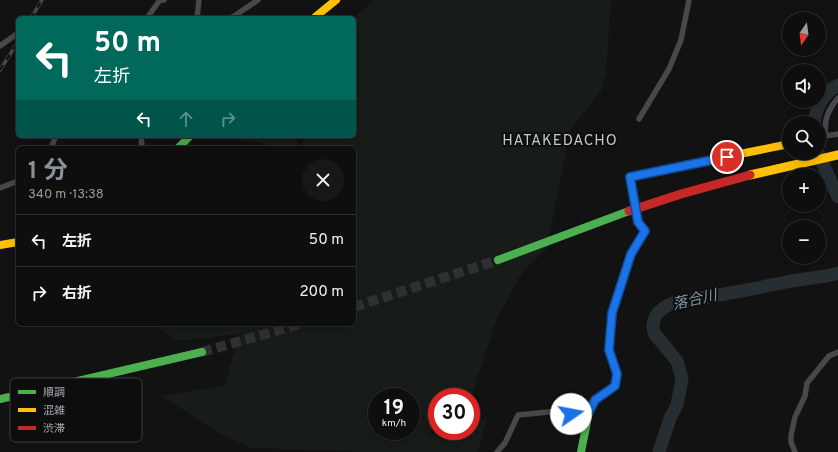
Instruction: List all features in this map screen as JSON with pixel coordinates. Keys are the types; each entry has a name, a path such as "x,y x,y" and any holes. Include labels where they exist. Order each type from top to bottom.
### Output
{"main road":[{"path":"316,16 336,0"},
{"path":"180,146 188,138"},
{"path":"581,452 590,410 595,400 615,386 617,374 609,350 612,313 631,254 645,231 638,222 630,177 782,145"},
{"path":"498,260 629,211 724,181 805,161 838,155"},
{"path":"0,245 16,242"},
{"path":"90,378 202,352"},
{"path":"0,399 10,397"}],"street":[{"path":"148,16 160,0 164,0"},
{"path":"197,16 199,0"},
{"path":"235,16 258,0"},
{"path":"639,119 669,69 681,40 689,0"},
{"path":"0,46 16,34"},
{"path":"826,118 831,106 838,98"},
{"path":"826,136 838,134"},
{"path":"0,188 16,182"},
{"path":"795,452 791,442 791,435 795,417 805,396 807,383 829,356 838,352"},
{"path":"497,452 505,443 518,415 559,411 571,414 590,410"}],"shaded area":[{"path":"375,0 611,0 606,74 601,91 570,130 547,248 523,271 497,319 474,388 428,388 428,440 480,440 480,420 487,418 478,452 366,452 251,448 219,433 162,396 225,385 239,334 178,341 156,326 356,326 356,146 300,146 304,138 356,138 356,17"},
{"path":"240,138 294,138 299,142 297,146 266,146 261,142 242,141"}],"waterway":[{"name":"落合川","path":"816,116 819,106 825,96 838,85"},
{"name":"落合川","path":"821,160 838,197"},
{"name":"落合川","path":"659,452 670,418 677,405 682,379 677,361 654,333 653,322 657,314 673,303 838,273"}],"tunnel":[{"path":"356,306 498,260"},
{"path":"202,352 293,326"}],"railway":[{"path":"32,16 42,0"},
{"path":"0,70 16,45"}],"traffic: fast":[{"path":"180,146 188,138"},
{"path":"581,452 589,412 595,400 615,386 617,374 609,349 612,313 631,254 645,231 638,222 630,177 681,166"},
{"path":"498,260 629,211"},
{"path":"90,378 202,352"},
{"path":"0,399 10,397"}],"traffic: slow":[{"path":"316,16 336,0"},
{"path":"681,166 782,145"},
{"path":"750,175 838,155"},
{"path":"0,245 16,242"}],"traffic: jam":[{"path":"629,211 681,194 750,175"}],"district":[{"name":"HATAKEDACHO","path":"560,141"}],"route":[{"path":"571,414 590,410 595,400 615,386 617,374 609,350 612,313 631,254 645,231 638,222 630,177 727,157"}]}
